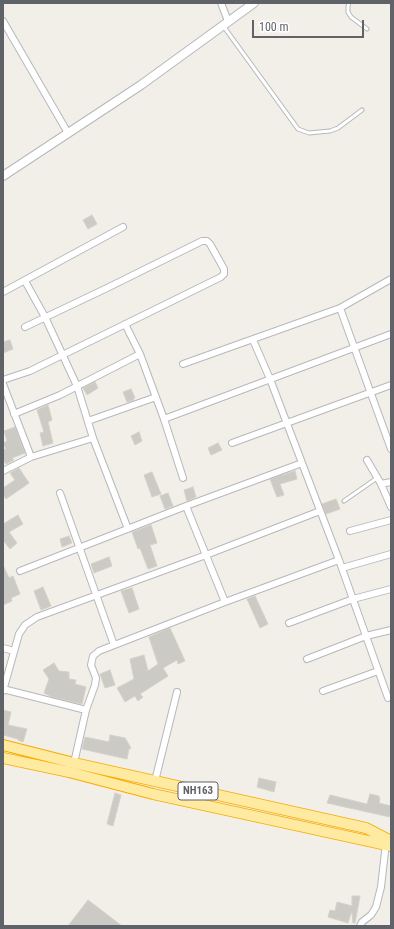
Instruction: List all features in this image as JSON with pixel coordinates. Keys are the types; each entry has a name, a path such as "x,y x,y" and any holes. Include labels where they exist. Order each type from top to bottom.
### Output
{"highway":[{"name":"NH163","path":"3,745 74,763 366,828 389,843"},
{"name":"NH163","path":"3,758 70,772 153,794 389,843"}],"street":[{"path":"221,3 225,23"},
{"path":"3,176 141,85 254,3"},
{"path":"3,22 68,133"},
{"path":"3,292 26,281 123,227"},
{"path":"3,380 30,371 221,277 224,274 224,269 207,240 202,241 25,327"},
{"path":"183,364 340,308 391,279"},
{"path":"26,281 45,317 77,386 88,422 128,529"},
{"path":"340,308 390,446"},
{"path":"125,324 140,354 164,419 183,478"},
{"path":"164,419 391,334"},
{"path":"253,340 270,380 342,568 388,698"},
{"path":"14,414 77,386 140,354"},
{"path":"3,384 31,457"},
{"path":"232,443 391,385"},
{"path":"88,422 156,397"},
{"path":"3,471 31,457 94,438"},
{"path":"367,460 381,484 391,507"},
{"path":"20,571 80,549 186,506 302,464"},
{"path":"381,484 391,482"},
{"path":"60,493 114,644"},
{"path":"186,506 225,602"},
{"path":"86,710 3,690 19,634 25,625 37,617 206,555 320,511"},
{"path":"350,531 391,520"},
{"path":"342,568 391,554"},
{"path":"74,763 86,710 96,678 91,665 93,656 114,644 338,560"},
{"path":"289,623 353,600 391,589"},
{"path":"307,659 366,636 391,630"},
{"path":"3,648 14,651"},
{"path":"323,691 378,671"},
{"path":"155,781 177,692"},
{"path":"360,926 362,922 371,915 376,907 389,843"}],"lane":[{"path":"349,3 348,12 351,17 367,29"},
{"path":"225,23 298,129 309,133 330,131 338,128 362,110"},
{"path":"344,501 377,478"}],"building":[{"path":"92,215 97,224 88,229 83,220"},
{"path":"10,340 13,349 3,353 3,342"},
{"path":"95,382 98,388 87,395 83,388"},
{"path":"131,389 135,398 133,398 134,400 127,402 123,392"},
{"path":"48,405 52,420 48,422 53,443 43,446 40,433 44,432 37,410"},
{"path":"15,427 25,453 12,458 14,460 6,464 3,460 3,450 6,449 3,443 7,441 4,431"},
{"path":"139,432 142,441 135,445 131,436"},
{"path":"218,443 222,450 211,455 208,448"},
{"path":"19,468 29,483 6,499 3,494 3,488 15,480 10,473"},
{"path":"295,471 297,479 280,484 284,495 277,497 270,479"},
{"path":"152,472 161,494 152,497 144,475"},
{"path":"193,487 196,497 187,501 184,490"},
{"path":"168,493 173,506 165,509 160,496"},
{"path":"336,499 340,509 326,514 322,504"},
{"path":"18,515 23,524 9,532 17,543 10,549 3,540 3,524"},
{"path":"151,525 157,543 150,545 157,566 148,569 140,548 138,549 132,532"},
{"path":"69,536 72,543 62,547 60,539"},
{"path":"109,557 112,566 94,573 91,564"},
{"path":"3,565 9,578 13,576 20,594 11,598 12,601 3,605"},
{"path":"43,587 51,606 41,610 34,591"},
{"path":"132,588 139,609 129,613 121,591"},
{"path":"255,596 268,624 260,628 247,599"},
{"path":"170,628 185,661 178,664 177,660 163,668 168,676 140,694 143,697 138,701 135,696 125,702 117,688 134,679 130,659 144,655 148,671 158,664 149,637"},
{"path":"54,663 59,671 69,672 69,679 76,680 75,684 86,687 82,704 52,697 44,693 49,679 43,670"},
{"path":"110,670 115,685 105,688 100,674"},
{"path":"3,710 11,712 8,725 27,729 23,742 3,735"},
{"path":"110,735 125,738 131,748 129,749 127,759 82,749 85,737 109,742"},
{"path":"259,778 276,782 274,792 257,787"},
{"path":"115,793 121,795 113,826 107,824"},
{"path":"370,794 379,796 379,803 391,806 390,817 327,803 330,795 367,804"},
{"path":"352,896 360,896 355,923 353,923 352,913 348,923 328,917 330,910 335,911 337,902 352,906"},
{"path":"88,900 122,926 68,926"}]}
